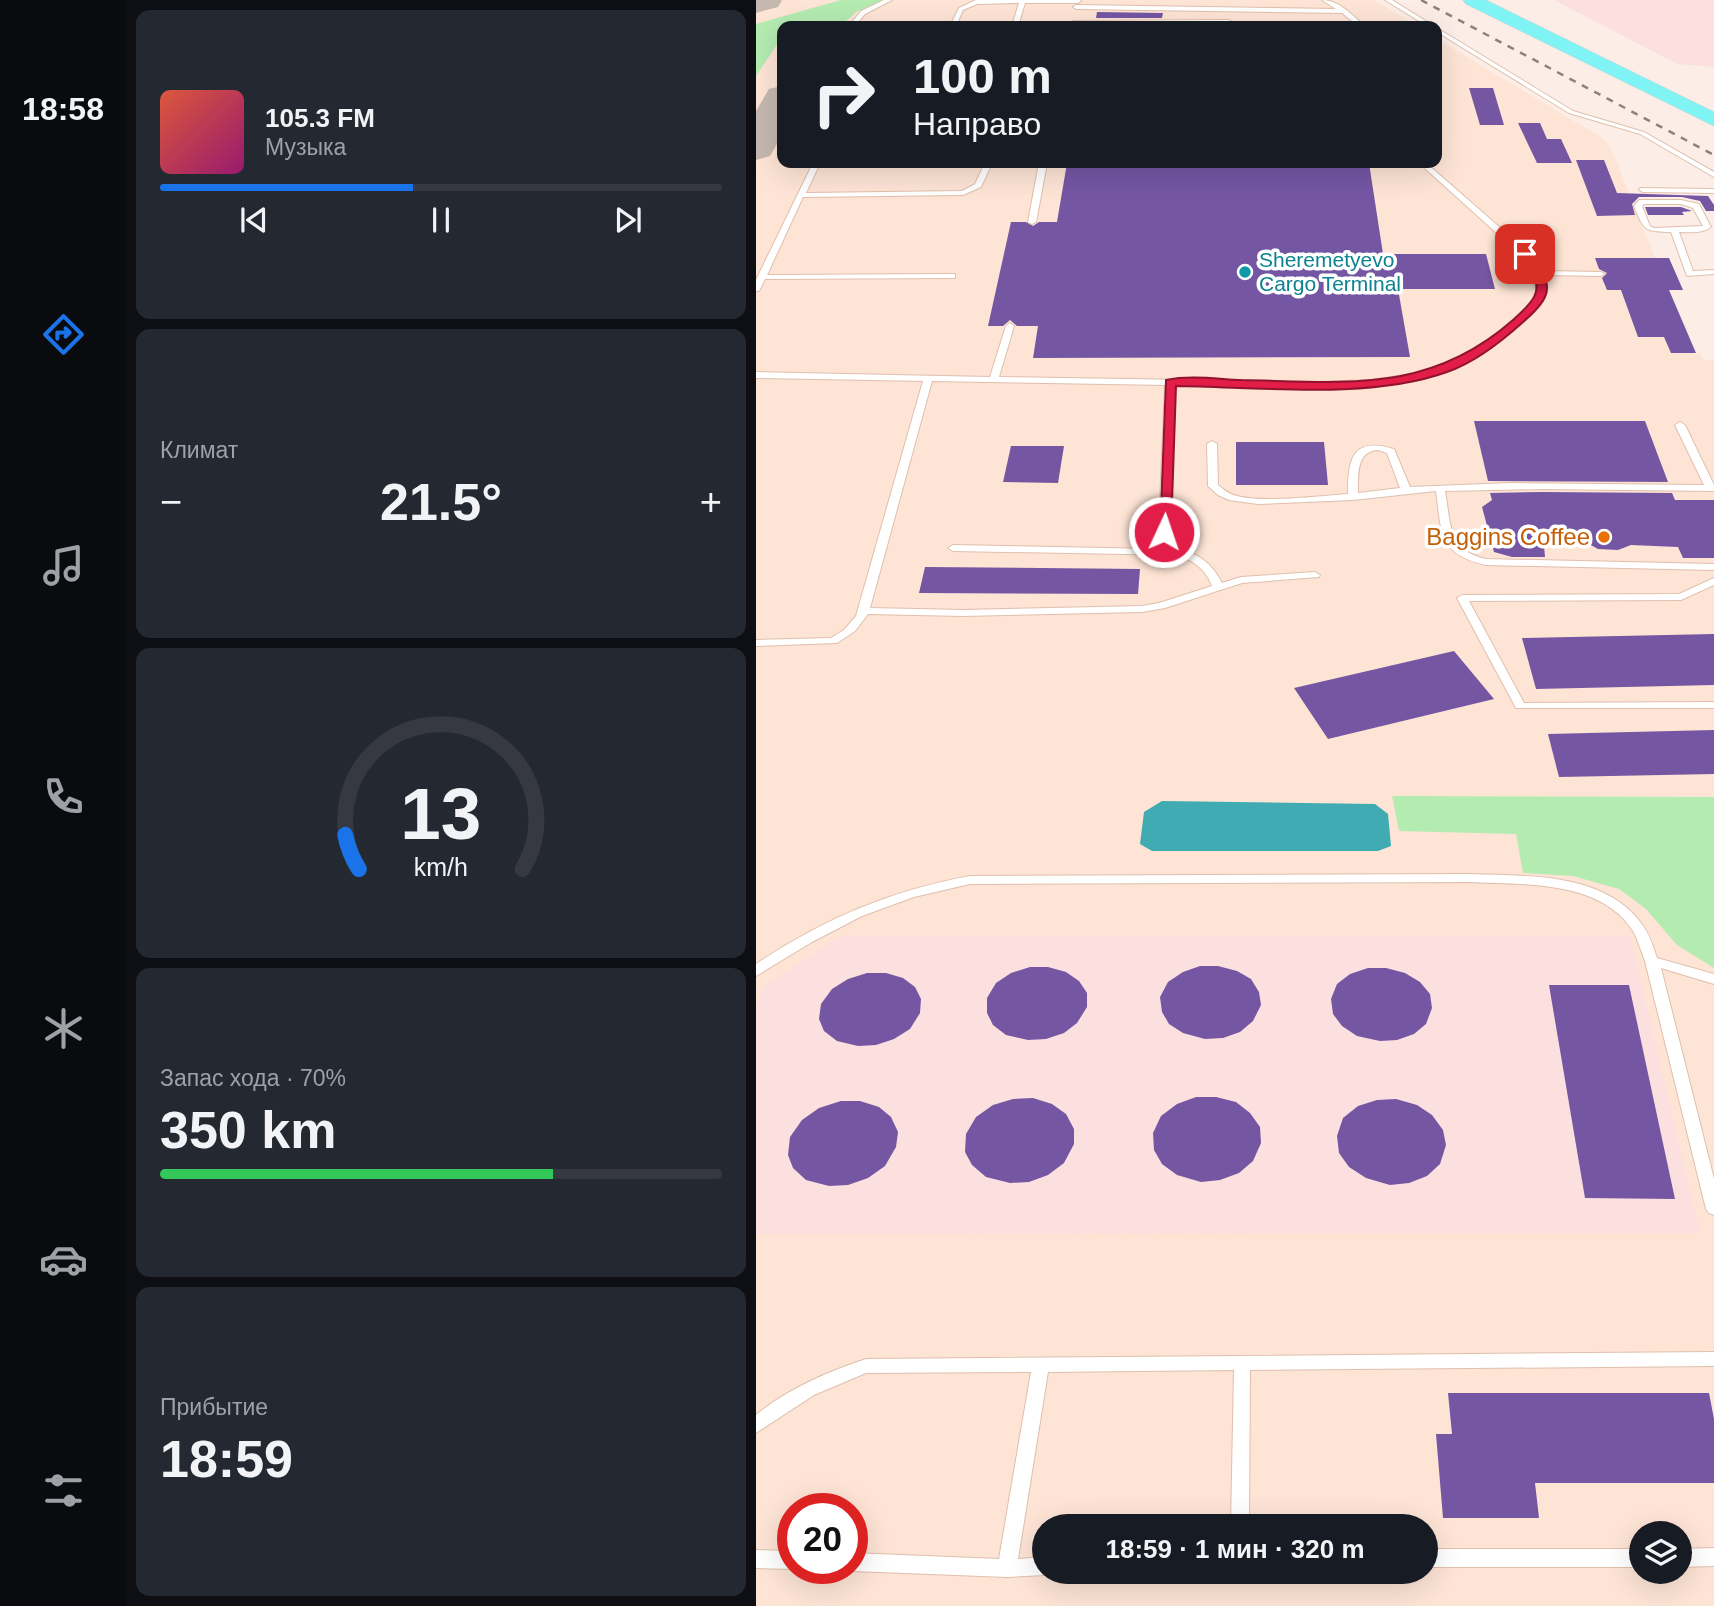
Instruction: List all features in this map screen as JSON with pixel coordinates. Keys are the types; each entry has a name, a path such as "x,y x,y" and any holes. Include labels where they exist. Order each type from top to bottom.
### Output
{"main road":[{"path":"1472,0 1714,120"},
{"path":"1491,0 1714,110"}],"lane":[{"path":"855,21 858,15 890,0"},
{"path":"1325,0 1356,21"},
{"path":"1388,0 1423,21"},
{"path":"1017,21 1023,1"},
{"path":"955,21 961,9 982,2 1344,11"},
{"path":"1074,21 1077,3"},
{"path":"1229,8 1229,21"},
{"path":"1442,33 1571,112 1642,133 1714,175"},
{"path":"756,289 814,168"},
{"path":"800,195 963,193 978,185 986,168"},
{"path":"1032,222 1042,168"},
{"path":"756,374 1318,385 1394,382 1422,376 1444,369 1477,352 1527,314 1539,303 1542,294 1539,273 1525,254 1428,168"},
{"path":"1643,190 1714,191"},
{"path":"1642,202 1681,202 1696,206 1707,227 1674,230 1653,230 1647,227 1638,206 1642,202"},
{"path":"1674,230 1690,274"},
{"path":"1676,274 1714,272"},
{"path":"1539,273 1601,274"},
{"path":"762,277 952,276"},
{"path":"994,379 1010,326"},
{"path":"756,643 833,640 844,636 856,625 864,611 928,378"},
{"path":"1163,550 1170,382"},
{"path":"1212,444 1213,486 1220,494 1230,498 1353,497 1440,488 1712,488 1680,425"},
{"path":"1353,497 1353,467 1357,457 1364,450 1375,448 1391,451 1406,491"},
{"path":"1440,488 1450,543 1464,558 1486,562 1714,567"},
{"path":"953,548 1181,552 1207,565 1218,587"},
{"path":"864,611 963,614 1142,609 1161,606 1241,580 1315,575"},
{"path":"1714,581 1681,597 1462,598 1520,706 1714,705"},
{"path":"756,971 801,940 843,918 891,898 936,886 984,880 1469,878 1529,881 1581,890 1612,904 1636,926 1652,961 1714,1209"},
{"path":"1652,961 1714,979"},
{"path":"756,1424 777,1406 820,1381 866,1366 1714,1359"},
{"path":"1240,1514 1242,1363"},
{"path":"1007,1568 1041,1365"},
{"path":"1438,1558 1629,1558"},
{"path":"1692,1558 1714,1558"},
{"path":"756,1559 777,1560"},
{"path":"868,1563 1032,1567"}],"shaded area":[{"path":"756,0 1374,0 1409,21 777,21 777,168 1442,168 1442,42 1604,139 1611,148 1655,258 1669,258 1683,290 1670,291 1695,353 1700,353 1704,360 1714,360 1714,1606 756,1606"},
{"path":"1554,0 1714,0 1714,67 1677,64"},
{"path":"839,936 1630,936 1700,1233 756,1234 756,1009 762,988"}],"green space":[{"path":"841,0 885,0 856,12 846,21 777,21 777,44 756,76 756,24"},
{"path":"1392,796 1714,797 1714,968 1677,945 1646,909 1619,889 1573,876 1523,873 1516,834 1399,831"}],"water":[{"path":"1162,801 1375,804 1388,814 1391,846 1378,851 1152,851 1140,844 1144,812"}],"building":[{"path":"1097,12 1163,13 1162,18 1096,18"},
{"path":"1469,88 1493,88 1504,125 1480,125"},
{"path":"1518,123 1540,123 1547,139 1561,139 1572,163 1537,163"},
{"path":"1576,160 1604,160 1617,193 1708,196 1714,205 1714,211 1706,211 1700,201 1682,197 1639,197 1632,204 1635,215 1597,216"},
{"name":"Sheremetyevo Cargo Terminal","path":"1066,168 1370,168 1383,254 1486,254 1495,289 1398,289 1410,357 1033,358 1038,326 1017,326 1010,320 1003,326 988,326 1011,222 1026,222 1033,226 1039,222 1057,222"},
{"path":"1645,207 1681,207 1692,211 1682,212 1684,215 1648,215"},
{"path":"1595,258 1669,258 1683,290 1669,290 1696,353 1671,353 1664,337 1638,337 1621,290 1607,290 1602,278 1607,273 1599,269"},
{"path":"1474,421 1645,421 1668,482 1488,481"},
{"path":"1236,442 1324,442 1328,485 1236,485"},
{"path":"1011,446 1064,446 1058,483 1003,482"},
{"path":"1490,493 1672,493 1675,500 1714,500 1714,558 1683,558 1678,547 1631,545 1618,550 1598,549 1589,544 1544,546 1545,557 1512,557 1494,552 1482,507 1492,500"},
{"path":"925,567 1140,569 1138,594 919,593"},
{"path":"1714,634 1714,685 1536,689 1522,638"},
{"path":"1454,651 1494,699 1328,739 1294,688"},
{"path":"1714,730 1714,774 1559,777 1548,734"},
{"path":"1200,966 1218,966 1237,971 1251,979 1259,992 1261,1005 1253,1021 1240,1032 1223,1038 1205,1039 1183,1033 1169,1024 1162,1012 1160,997 1168,982 1183,972"},
{"path":"1030,967 1048,967 1066,972 1079,981 1087,993 1087,1007 1077,1023 1064,1033 1046,1039 1028,1040 1006,1035 993,1025 987,1013 987,998 996,983 1011,973"},
{"path":"1368,968 1386,968 1405,973 1420,982 1430,994 1432,1008 1426,1024 1414,1034 1397,1040 1380,1041 1357,1036 1342,1026 1333,1014 1331,999 1337,984 1350,974"},
{"path":"867,973 886,973 903,978 915,987 921,999 920,1013 910,1029 894,1039 876,1045 858,1046 837,1041 824,1031 819,1019 821,1004 832,989 848,979"},
{"path":"1549,985 1629,985 1675,1199 1585,1198"},
{"path":"1196,1097 1216,1097 1236,1102 1250,1113 1260,1127 1261,1143 1253,1161 1239,1173 1220,1180 1201,1182 1177,1175 1162,1164 1154,1150 1153,1133 1161,1116 1177,1104"},
{"path":"1033,1098 1052,1104 1066,1114 1074,1129 1074,1144 1064,1163 1048,1175 1029,1182 1010,1183 986,1177 972,1165 965,1152 966,1134 976,1117 993,1105 1013,1099"},
{"path":"1396,1099 1417,1105 1432,1115 1443,1130 1446,1145 1440,1164 1427,1176 1409,1183 1390,1185 1366,1178 1349,1167 1339,1153 1337,1136 1343,1118 1358,1106 1377,1100"},
{"path":"841,1101 860,1101 879,1107 891,1117 898,1132 896,1147 885,1166 868,1178 848,1185 829,1186 806,1180 793,1168 788,1155 790,1137 802,1120 819,1108"},
{"path":"1448,1393 1709,1393 1714,1419 1714,1483 1535,1483 1539,1518 1443,1518 1436,1434 1452,1434"}],"taxiway":[{"path":"756,3 766,0"},
{"path":"756,148 777,107"}],"railway":[{"path":"1421,0 1714,155"}],"place":[{"name":"Sheremetyevo Cargo Terminal","path":"1245,272"},
{"name":"Baggins Coffee","path":"1604,537"}],"route":[{"path":"1164,532 1170,382 1318,385 1394,382 1444,369 1502,336 1539,303 1542,294 1539,273 1525,254"}]}
